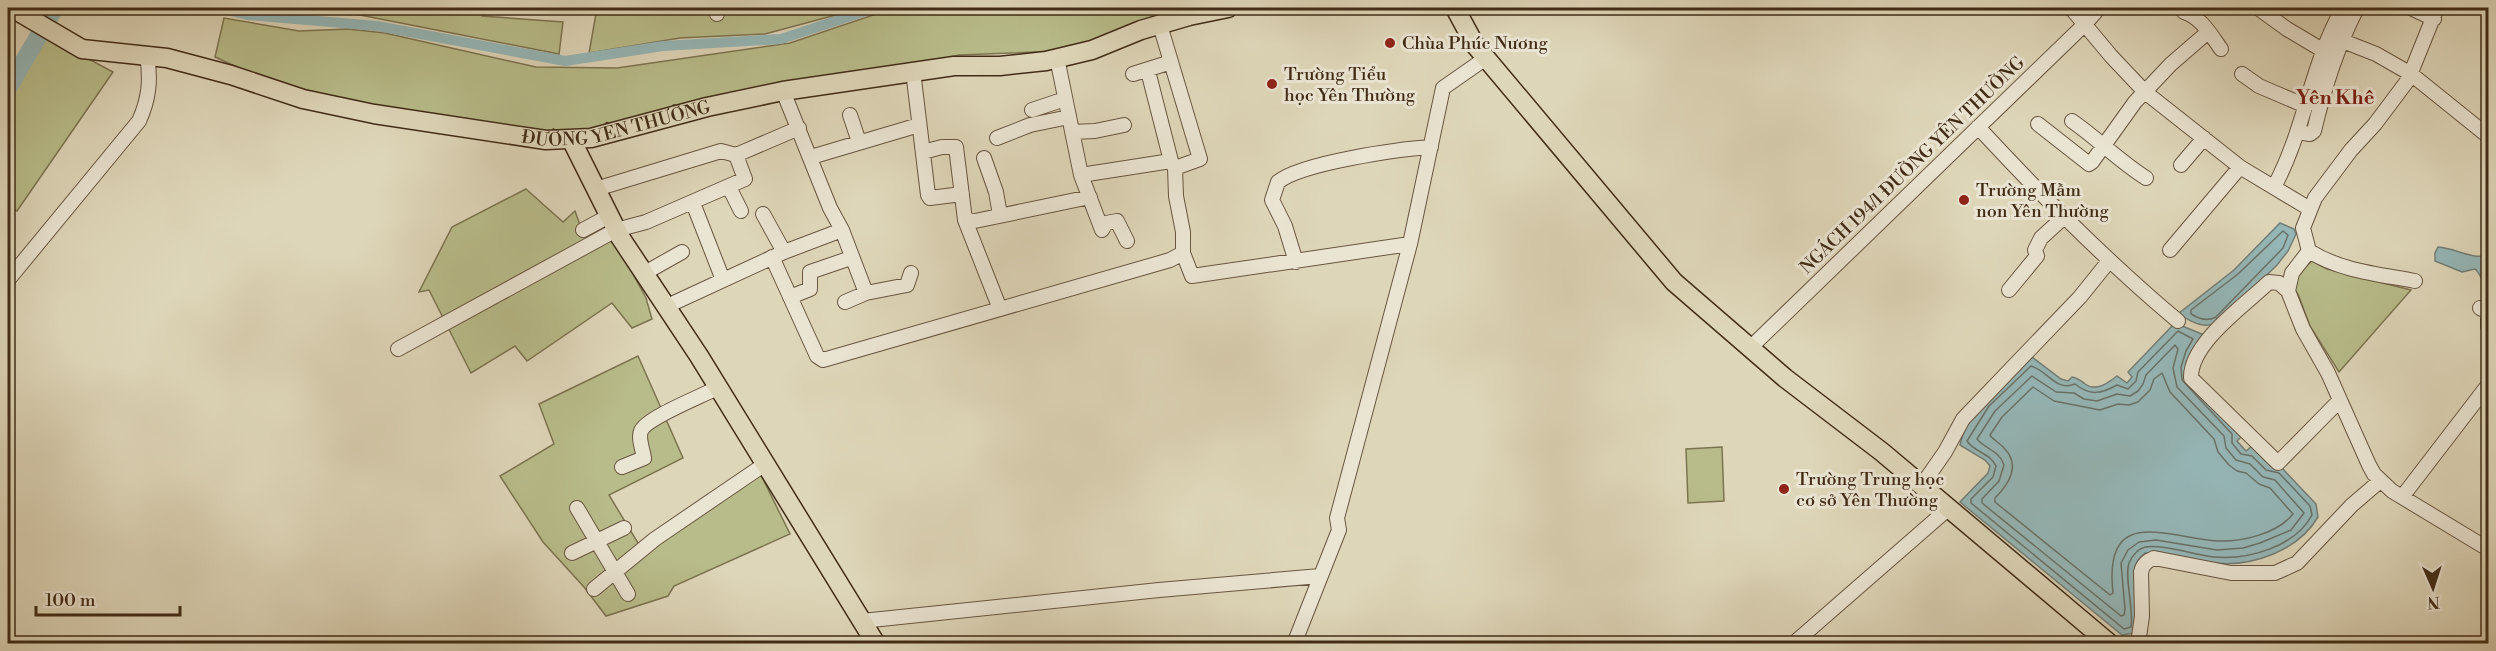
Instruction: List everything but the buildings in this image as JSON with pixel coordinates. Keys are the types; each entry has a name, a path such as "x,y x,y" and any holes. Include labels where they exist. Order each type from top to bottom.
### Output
{"main road":[{"name":"ĐƯỜNG YÊN THƯỜNG","path":"12,8 82,49 167,58 231,75 303,99 374,114 546,140 572,141 707,107 783,91 913,70 954,66 1000,66 1057,58 1092,50 1160,25 1228,8"},
{"path":"1455,8 1475,45 1674,282 1785,378 1882,452 2110,644"},
{"path":"572,141 612,223 643,274 699,356 712,390 765,464 876,644"}],"street":[{"path":"2071,8 2145,92 2240,167 2310,209"},
{"name":"NGÁCH 194/1 ĐƯỜNG YÊN THƯỜNG","path":"1750,348 2099,8"},
{"path":"2181,8 2201,22 2221,49"},
{"path":"2258,8 2324,51"},
{"path":"2298,132 2310,134 2314,131 2343,8"},
{"path":"2274,187 2288,162 2324,51 2357,8"},
{"path":"2411,8 2435,13 2410,74 2375,124 2337,167 2315,198 2303,228 2309,251 2327,262 2344,268 2415,281"},
{"path":"1081,176 1173,165 1200,159 1160,25"},
{"path":"2038,124 2089,164 2145,92 2171,64 2208,32"},
{"path":"2336,38 2376,54 2410,74 2488,136"},
{"path":"8,280 139,121 147,104 151,77 147,56"},
{"path":"1057,58 1081,176 1102,230 1106,223 1117,221 1126,241"},
{"path":"1294,644 1339,530 1336,518 1410,244 1443,88 1486,58"},
{"path":"1133,74 1171,62"},
{"path":"913,70 924,176 930,198 962,194"},
{"path":"1148,71 1173,165 1183,232 1183,253 1192,276 1410,244"},
{"path":"2242,74 2259,86 2306,106"},
{"path":"783,91 866,293"},
{"path":"1032,110 1065,99"},
{"path":"850,115 859,142"},
{"path":"997,138 1030,125 1069,117"},
{"path":"2072,121 2098,139 2121,162 2146,178"},
{"path":"1072,132 1124,124"},
{"path":"811,157 919,125"},
{"path":"1978,127 2109,261 2178,321"},
{"path":"596,189 721,151 736,155 799,128"},
{"path":"2181,165 2204,138"},
{"path":"923,152 942,147 956,147 965,220 1000,309"},
{"path":"1296,262 1285,226 1272,200 1278,182 1300,170 1408,148 1431,147"},
{"path":"583,230 612,223 646,222 729,187 745,179 736,155"},
{"path":"984,158 996,192 1000,215"},
{"path":"2170,250 2240,167"},
{"path":"729,187 741,211"},
{"path":"965,220 1090,197"},
{"path":"693,203 723,280"},
{"path":"763,214 778,254 790,297 817,356 823,360 1170,260 1183,253"},
{"path":"2009,290 2037,256 2035,250 2042,238 2064,217"},
{"path":"398,349 612,223"},
{"path":"665,307 778,254 842,230"},
{"path":"2288,291 2292,273 2309,251"},
{"path":"643,274 682,252"},
{"path":"790,297 810,289 810,272 851,258"},
{"path":"1922,486 1945,452 1963,418 2080,297 2109,261"},
{"path":"845,302 866,293 907,285 911,273"},
{"path":"2340,400 2278,464 2192,378 2194,357 2201,346 2269,282 2279,283 2288,291 2303,329 2340,400 2369,465 2380,481 2488,549"},
{"path":"2480,308 2488,312 2488,327"},
{"path":"2402,496 2488,386"},
{"path":"622,466 644,458 639,434 642,428 659,416 712,390"},
{"path":"594,589 655,539 765,464"},
{"path":"2138,644 2142,616 2141,572 2142,566 2149,560 2154,558 2231,573 2275,573 2296,563 2352,505 2380,481"},
{"path":"577,508 628,594"},
{"path":"1793,644 1949,508"},
{"path":"572,553 624,528"},
{"path":"862,621 1159,590 1320,576"}],"green space":[{"path":"245,8 482,8 482,16 563,22 559,54 360,15"},
{"path":"597,8 862,8 765,34 680,38 589,53"},
{"path":"894,8 1181,8 1062,51 959,55 871,75 564,134 377,107 266,80 215,57 224,18 299,31 348,29 385,33 536,67 617,68 790,43"},
{"path":"46,36 113,72 17,211 8,206 8,102"},
{"path":"526,189 563,222 575,211 584,236 606,224 646,298 652,319 632,328 612,303 527,361 515,346 471,373 429,290 419,292 452,227"},
{"path":"2312,261 2327,269 2411,290 2339,372 2310,326 2298,294 2289,282"},
{"path":"638,356 683,458 609,495 644,553 761,475 790,534 674,586 668,596 606,616 584,587 543,542 500,476 554,444 539,404"},
{"path":"1722,447 1724,501 1688,503 1686,449"}],"water":[{"path":"2280,223 2294,229 2296,234 2288,251 2277,265 2219,322 2203,325 2178,314 2234,270"},
{"path":"2438,247 2469,255 2488,255 2488,286 2475,269 2462,272 2435,261"},
{"path":"2175,323 2204,335 2187,368 2242,436 2237,441 2246,451 2252,446 2270,465 2281,467 2316,504 2318,517 2299,539 2286,548 2258,559 2229,564 2145,553 2139,559 2134,572 2138,609 2134,633 2122,635 1960,502 1988,473 1990,466 1985,460 1960,445 1970,420 1979,408 2032,357 2061,379 2068,381 2072,377 2089,386 2098,387 2117,376 2127,383 2132,377 2128,372"}],"waterway":[{"path":"8,88 55,8"},
{"path":"219,8 247,15 377,26 565,61 663,46 781,39 875,8"}],"place":[{"name":"Chùa Phúc Nương","path":"1390,43"},
{"name":"Trường Tiểu học Yên Thường","path":"1272,84"},
{"name":"Trường Mầm non Yên Thường","path":"1964,200"},
{"name":"Trường Trung học cơ sở Yên Thường","path":"1784,489"}],"district":[{"name":"Yên Khê","path":"2335,97"}]}
